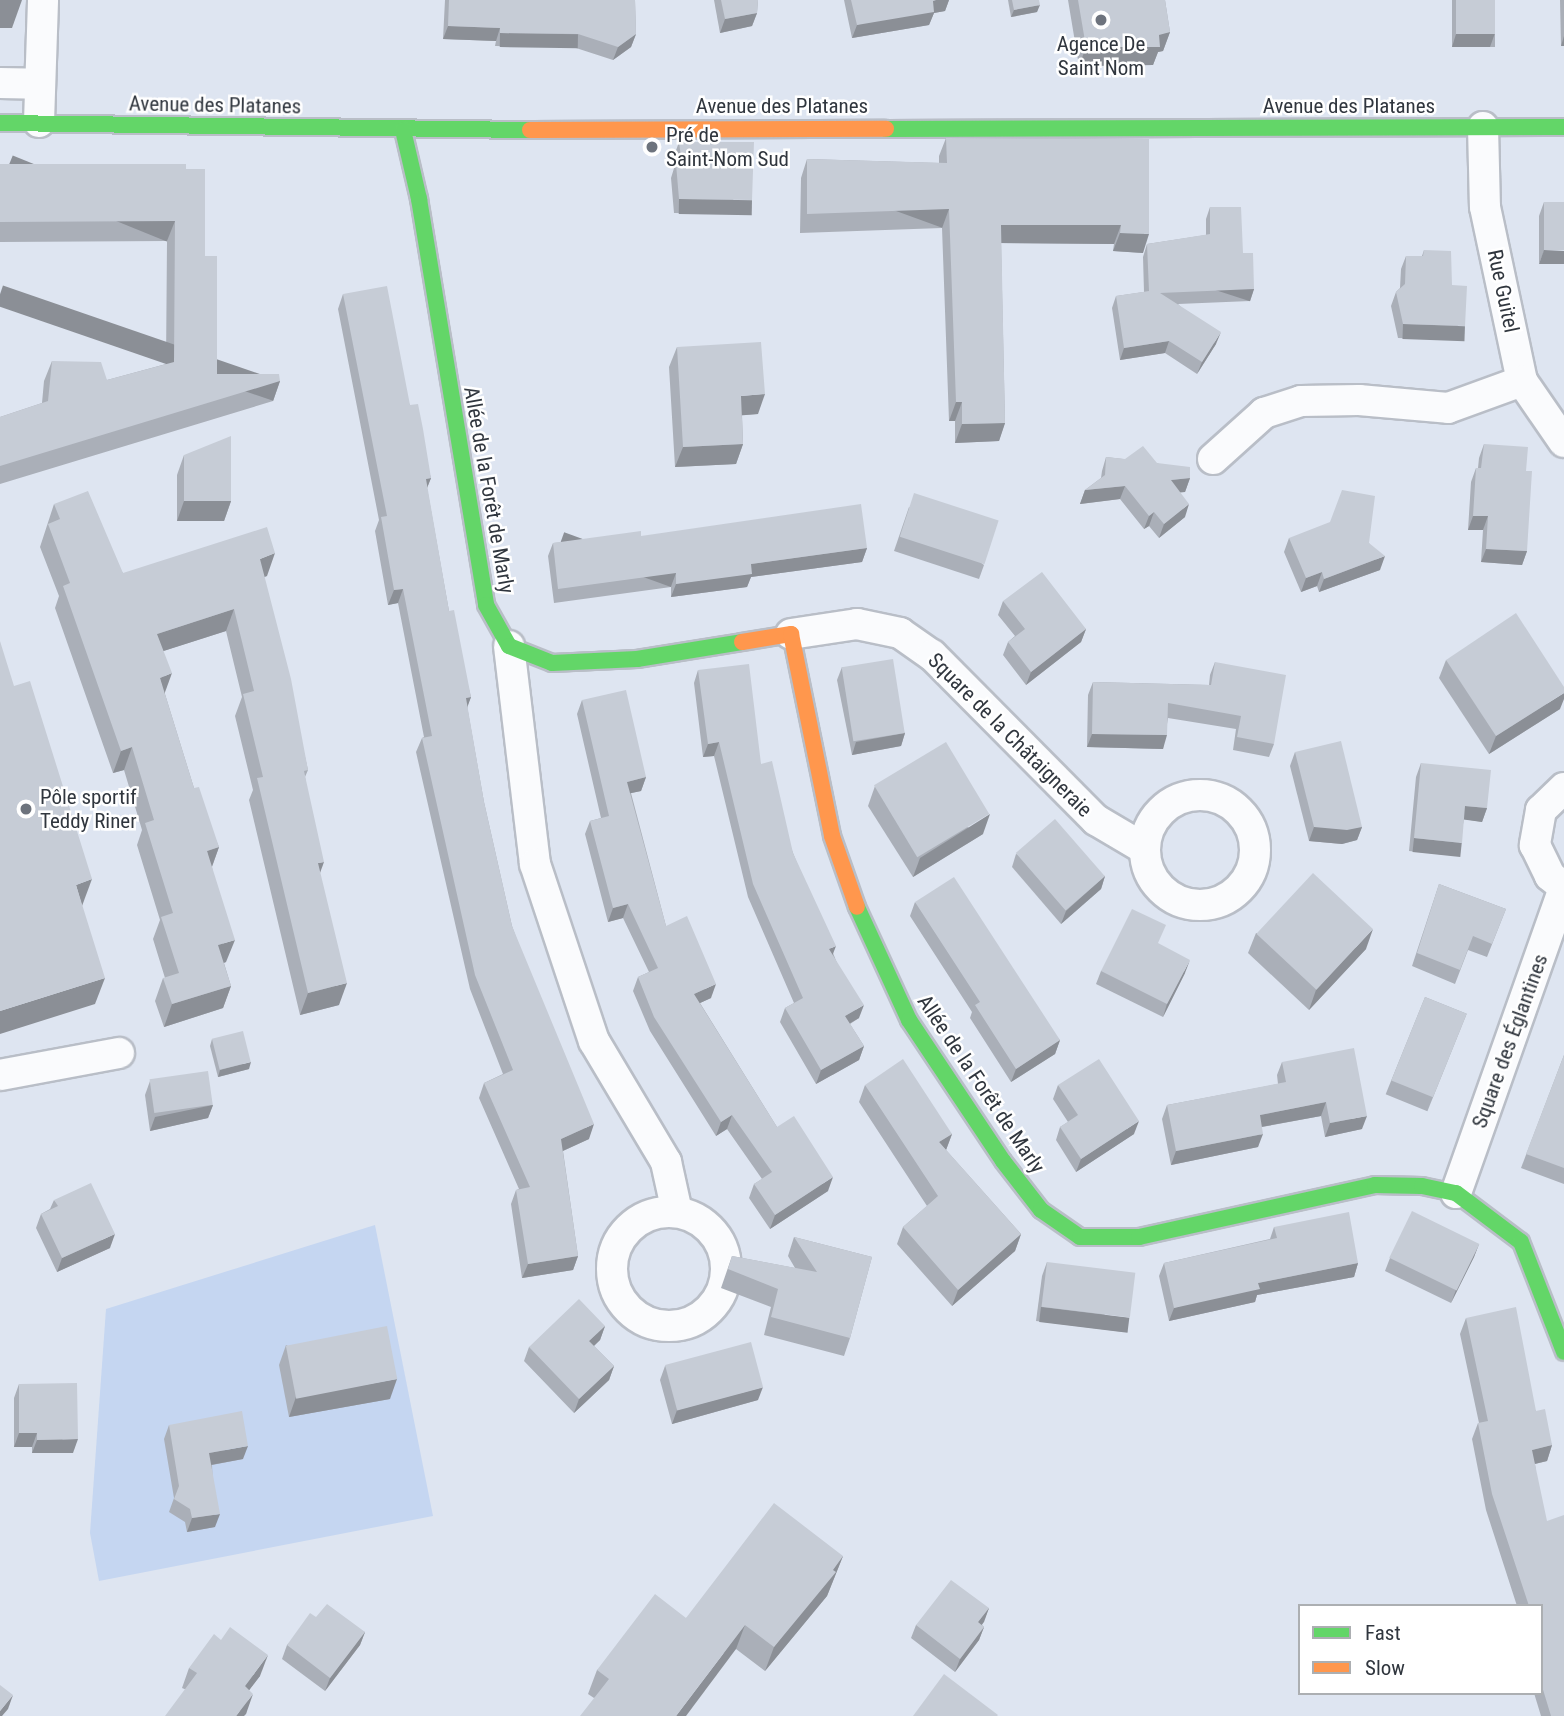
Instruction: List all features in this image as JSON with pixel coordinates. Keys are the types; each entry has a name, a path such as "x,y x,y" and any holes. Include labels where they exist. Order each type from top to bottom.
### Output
{"street":[{"path":"39,122 43,0"},
{"path":"0,83 39,84"},
{"name":"Avenue des Platanes","path":"0,123 403,130 1564,127"},
{"name":"Rue Guitel","path":"1483,127 1485,207 1522,381 1564,442"},
{"name":"Allée de la Forêt de Marly","path":"403,130 419,199 486,605 509,646"},
{"path":"1213,459 1264,413 1301,401 1359,400 1448,408 1522,381"},
{"name":"Square de la Châtaigneraie","path":"791,634 857,624 900,633 932,655 1096,820 1145,849"},
{"path":"677,1212 666,1162 594,1041 535,864 509,646 552,663 637,659 791,634"},
{"name":"Allée de la Forêt de Marly","path":"791,634 829,824 862,920 909,1020 1003,1161 1041,1210 1080,1237 1139,1237 1375,1185 1456,1193"},
{"name":"Square des Églantines","path":"1456,1193 1564,888 1550,876 1535,845 1541,810 1564,788"},
{"path":"0,1075 119,1053"},
{"path":"1456,1193 1521,1242 1564,1352"}],"shaded area":[{"path":"375,1225 433,1516 99,1581 90,1533 106,1309"}],"building":[{"path":"449,0 635,0 636,34 618,47 578,34 500,33 500,28 448,26"},
{"path":"721,0 758,0 757,13 725,19"},
{"path":"851,0 936,0 933,1 934,12 857,25"},
{"path":"1012,0 1039,0 1040,5 1014,10"},
{"path":"1078,0 1165,0 1170,32 1159,35 1160,47 1086,47"},
{"path":"1456,0 1495,0 1495,34 1456,34"},
{"path":"946,138 1149,139 1149,234 1120,233 1121,225 1001,225 1005,423 962,424 962,402 956,402 949,209 807,214 807,159 947,163"},
{"path":"679,142 754,142 752,200 679,199 676,164 682,165"},
{"path":"0,164 186,164 186,169 205,169 205,256 217,256 217,374 279,374 280,381 0,466 0,417 48,401 52,361 101,362 107,380 174,362 175,221 0,222"},
{"path":"1544,202 1564,202 1564,250 1544,250"},
{"path":"1210,207 1241,207 1243,253 1253,253 1254,289 1160,293 1221,332 1202,362 1169,341 1124,348 1116,296 1149,291 1147,244 1210,234"},
{"path":"1424,250 1451,251 1452,285 1467,286 1465,326 1403,324 1396,292 1405,284 1406,256 1423,256"},
{"path":"387,286 410,405 418,404 423,429 431,478 426,479 449,611 454,610 471,697 466,698 484,802 512,926 594,1124 561,1139 578,1256 528,1264 516,1190 530,1187 484,1083 513,1070 475,975 422,738 432,736 403,589 394,590 381,517 387,516 343,294"},
{"path":"761,342 765,394 741,396 743,444 683,447 677,347"},
{"path":"231,436 231,501 184,501 184,455"},
{"path":"1484,444 1528,447 1526,471 1532,471 1527,551 1486,549 1488,516 1473,516 1476,468 1481,468"},
{"path":"1143,446 1157,463 1190,467 1190,478 1171,480 1189,504 1164,524 1154,512 1149,516 1125,486 1085,490 1105,475 1106,457 1125,459"},
{"path":"1342,490 1375,496 1369,543 1385,556 1324,579 1322,572 1306,578 1289,538 1330,522"},
{"path":"88,491 123,573 267,527 275,553 260,559 291,679 308,770 304,771 324,862 318,863 347,983 308,993 257,778 263,777 243,694 254,691 234,609 157,634 172,673 160,678 194,788 199,787 219,847 207,851 235,940 218,945 231,986 172,1004 163,978 179,973 161,917 173,913 145,823 154,820 132,747 121,751 63,586 70,583 48,524 60,519 54,504"},
{"path":"914,493 999,521 984,564 900,537"},
{"path":"861,504 867,548 751,564 752,574 676,584 676,573 558,589 553,543 641,531 641,536"},
{"path":"1042,572 1086,629 1031,672 1008,642 1025,629 1003,601"},
{"path":"1516,613 1564,687 1564,693 1496,736 1446,660"},
{"name":"Pôle sportif Teddy Riner","path":"0,641 14,686 30,681 92,879 76,885 105,978 0,1011"},
{"path":"893,659 905,733 853,741 842,667"},
{"path":"1215,662 1286,675 1274,744 1237,737 1241,716 1168,703 1167,735 1092,734 1093,682 1211,685"},
{"path":"749,664 761,764 772,761 793,853 836,946 829,949 864,1005 845,1016 864,1046 821,1070 785,1008 803,998 753,884 719,742 708,744 698,670"},
{"path":"626,690 646,777 627,782 666,926 687,916 716,984 694,994 777,1127 794,1116 833,1177 775,1215 754,1184 772,1172 732,1115 721,1122 654,1017 638,977 658,968 628,904 613,908 590,821 609,816 582,700"},
{"path":"1341,741 1362,827 1347,830 1314,827 1295,752"},
{"path":"946,742 989,814 917,857 874,785"},
{"path":"1421,763 1491,770 1487,808 1465,806 1462,843 1414,838"},
{"path":"1055,819 1105,876 1066,910 1016,853"},
{"path":"1313,873 1373,929 1316,990 1256,934"},
{"path":"954,877 1060,1040 1016,1069 975,1005 980,1002 915,902"},
{"path":"1439,884 1506,909 1492,944 1473,936 1460,970 1417,953"},
{"path":"1132,909 1166,925 1158,943 1190,960 1167,1004 1101,971"},
{"path":"1425,997 1467,1014 1433,1097 1391,1080"},
{"path":"243,1031 251,1062 220,1070 212,1039"},
{"path":"1354,1048 1367,1116 1330,1123 1326,1102 1260,1115 1263,1134 1176,1151 1167,1105 1286,1082 1282,1062"},
{"path":"1564,1055 1564,1168 1526,1154"},
{"path":"903,1059 952,1134 939,1142 1021,1234 958,1290 903,1227 938,1196 865,1085"},
{"path":"1099,1059 1139,1121 1081,1159 1060,1127 1078,1115 1058,1085"},
{"path":"208,1071 213,1105 154,1113 150,1079"},
{"path":"91,1183 115,1234 62,1258 41,1214 58,1206 54,1200"},
{"path":"1412,1211 1479,1244 1457,1291 1389,1258"},
{"path":"1349,1212 1358,1263 1258,1283 1260,1289 1174,1308 1164,1263 1277,1238 1274,1227"},
{"path":"794,1237 872,1257 850,1338 771,1317 778,1289 728,1269 732,1256 817,1272"},
{"path":"1047,1262 1135,1273 1130,1318 1042,1307"},
{"path":"579,1299 605,1326 589,1341 614,1366 579,1399 529,1347"},
{"path":"1516,1307 1536,1411 1545,1409 1552,1445 1532,1450 1547,1521 1564,1515 1564,1716 1551,1716 1543,1690 1543,1604 1528,1604 1492,1494 1478,1423 1488,1421 1466,1318"},
{"path":"387,1326 397,1379 296,1399 286,1346"},
{"path":"751,1342 763,1387 677,1410 665,1365"},
{"path":"77,1383 78,1439 37,1440 37,1433 19,1433 19,1384"},
{"path":"242,1411 248,1446 209,1453 220,1514 192,1518 190,1509 174,1499 179,1486 169,1425"},
{"path":"774,1503 843,1556 833,1570 836,1572 774,1647 745,1625 676,1716 580,1716 609,1679 597,1670 655,1594 686,1618"},
{"path":"951,1580 989,1608 978,1622 984,1627 960,1659 916,1625"},
{"path":"327,1604 365,1632 330,1678 287,1645 310,1613 316,1617"},
{"path":"230,1627 268,1655 245,1686 253,1694 236,1716 165,1716 197,1673 189,1668 214,1634 221,1640"},
{"path":"944,1674 998,1715 913,1716"},
{"path":"0,1685 13,1695 0,1711"}],"traffic: fast":[{"path":"0,123 530,130"},
{"path":"886,129 1564,127"},
{"path":"403,130 419,199 486,605 509,646 552,663 637,659 742,642"},
{"path":"857,907 909,1020 1003,1161 1041,1210 1080,1237 1139,1237 1375,1185 1422,1186 1456,1193 1521,1242 1564,1352"}],"traffic: slow":[{"path":"530,130 886,129"},
{"path":"742,642 791,634 832,836 857,907"}],"place":[{"name":"Agence De Saint Nom","path":"1101,20"},
{"name":"Pré de Saint-Nom Sud","path":"652,147"},
{"name":"Pôle sportif Teddy Riner","path":"26,809"}]}
